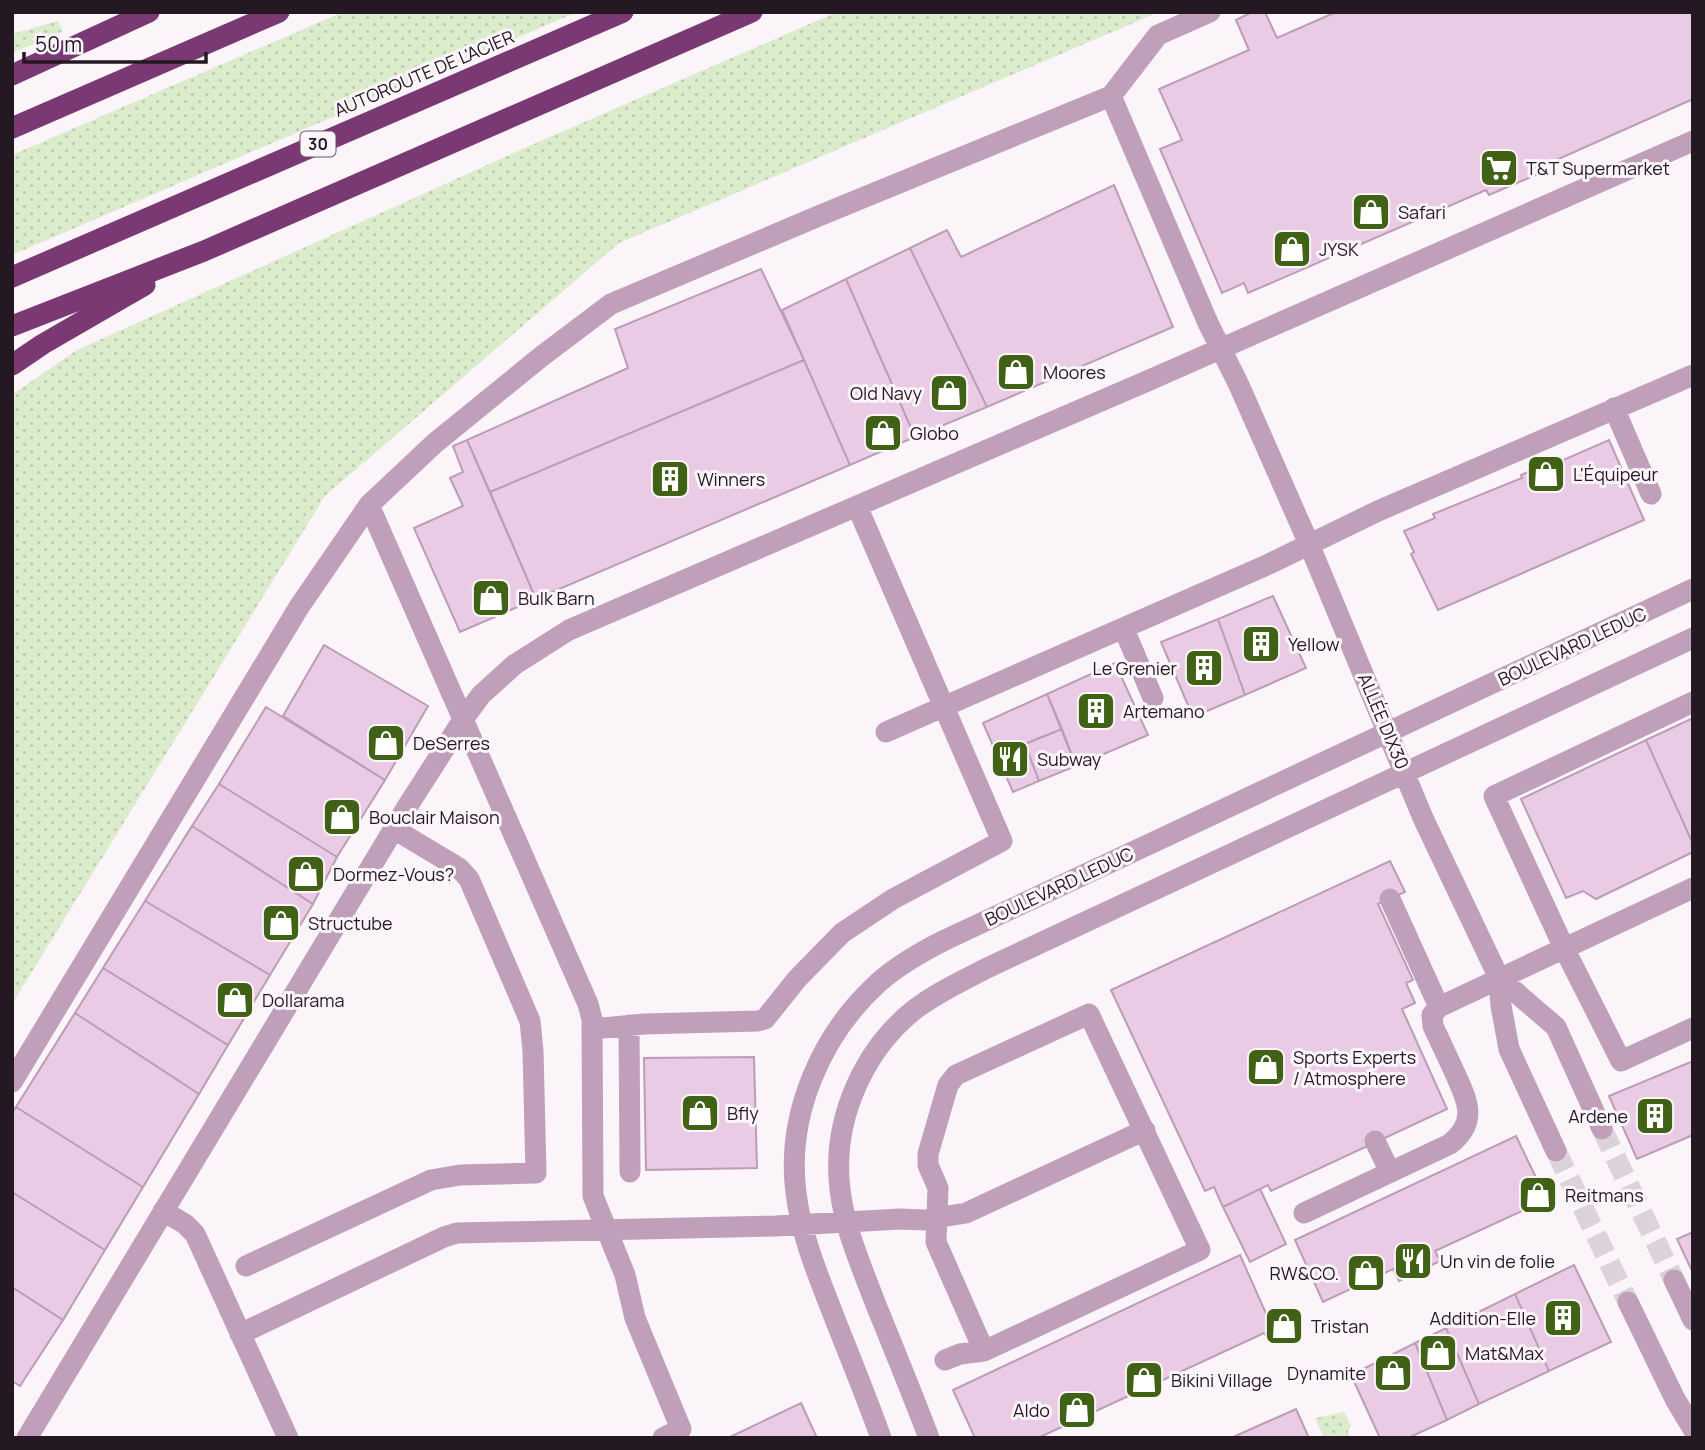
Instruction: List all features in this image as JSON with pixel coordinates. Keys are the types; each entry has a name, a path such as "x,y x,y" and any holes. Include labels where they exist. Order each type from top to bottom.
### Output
{"highway":[{"path":"12,75 149,12"},
{"path":"12,128 279,12"},
{"name":"AUTOROUTE DE L'ACIER","path":"12,276 623,12"},
{"path":"12,326 204,251 752,12"},
{"path":"12,365 43,344 204,251"}],"street":[{"path":"12,1082 299,607 369,505 435,443 611,304 1111,96 1158,35 1210,12"},
{"name":"ALLÉE DIX30","path":"1111,96 1220,348 1309,544 1423,818 1499,978"},
{"path":"27,1438 394,829 464,718 481,695 503,675 556,637 1693,141"},
{"path":"886,732 1124,629 1378,511 1693,375"},
{"path":"1614,408 1651,494"},
{"path":"369,505 588,1004 592,1029 593,1196 625,1275 635,1318 681,1429 663,1438"},
{"path":"592,1029 765,1019 797,979 842,933 892,899 1002,841 857,506"},
{"name":"BOULEVARD LEDUC","path":"881,1438 820,1281 802,1225 794,1164 797,1132 805,1096 820,1060 851,1011 879,982 907,961 945,940 1693,589"},
{"path":"1124,629 1153,698"},
{"path":"929,1438 864,1273 840,1191 838,1166 841,1136 858,1082 878,1048 912,1012 940,992 987,968 1693,638"},
{"path":"1693,702 1494,796 1564,948 1621,1061 1693,1028"},
{"path":"246,1266 431,1180 460,1175 536,1173 530,1021 469,879 459,868 394,829"},
{"path":"1304,1213 1450,1144 1459,1137 1468,1114 1465,1097 1433,1026 1432,1015 1439,1007 1693,888"},
{"path":"1390,899 1439,1007"},
{"path":"1499,978 1556,1027 1602,1129"},
{"path":"1499,978 1509,1049 1556,1151"},
{"path":"945,1360 960,1353 985,1352 1200,1250 1089,1014 956,1075 948,1085 928,1154 928,1165 938,1188 936,1242 985,1352"},
{"path":"629,1025 630,1171"},
{"path":"240,1334 457,1233 937,1219 966,1213 1145,1129"},
{"path":"1375,1141 1390,1172"},
{"path":"163,1211 185,1224 195,1234 288,1438"},
{"path":"1674,1280 1693,1320"},
{"path":"1628,1302 1675,1399 1693,1429"}],"green space":[{"path":"343,12 577,12 12,255 12,155"},
{"path":"837,12 1159,12 619,243 325,496 12,1004 12,395 77,350 527,147"},
{"path":"58,21 63,31 12,53 12,34"},
{"path":"1344,1412 1351,1426 1348,1431 1350,1438 1324,1438 1315,1418"}],"building":[{"path":"1252,12 1265,12 1277,38 1336,12 1693,12 1693,99 1536,169 1538,174 1489,195 1486,190 1248,293 1244,283 1222,293 1160,149 1182,140 1159,89 1249,50 1236,20"},
{"path":"1114,185 1173,327 987,407 910,248 947,230 961,257"},
{"path":"910,248 987,407 915,437 846,279"},
{"path":"761,269 804,360 490,492 467,440 628,368 615,329"},
{"path":"846,279 915,437 850,465 782,310"},
{"name":"Winners","path":"804,360 850,465 536,599 490,492"},
{"path":"467,440 536,599 460,632 414,528 463,506 450,478 463,472 453,446"},
{"path":"1609,440 1644,520 1438,610 1411,554 1414,552 1404,531 1435,518 1433,514 1522,478 1521,475 1558,459 1559,462"},
{"name":"Yellow","path":"1273,596 1306,668 1245,695 1218,619"},
{"name":"Le Grenier","path":"1218,619 1245,695 1193,717 1161,642"},
{"path":"324,645 428,706 385,780 283,716"},
{"name":"Artemano","path":"1115,663 1148,735 1076,766 1047,694"},
{"path":"1047,694 1062,729 997,755 983,723"},
{"path":"266,707 385,780 337,857 219,784"},
{"path":"1693,718 1693,844 1646,740"},
{"path":"1062,729 1076,766 1039,781 1025,744"},
{"path":"1646,740 1693,844 1693,852 1596,899 1583,891 1566,898 1521,799"},
{"path":"1025,744 1039,781 1013,792 997,755"},
{"path":"219,784 337,857 313,904 192,826"},
{"path":"192,826 313,904 270,975 145,901"},
{"path":"1390,861 1405,892 1378,904 1413,980 1406,983 1415,1003 1402,1009 1447,1109 1271,1191 1268,1185 1223,1207 1214,1187 1205,1191 1111,990"},
{"path":"145,901 270,975 228,1045 103,968"},
{"path":"103,968 228,1045 199,1094 75,1013"},
{"path":"75,1013 199,1094 143,1187 16,1107"},
{"name":"Bfly","path":"754,1057 757,1168 646,1170 644,1058"},
{"name":"Ardene","path":"1693,1061 1693,1135 1637,1159 1609,1096"},
{"path":"16,1107 143,1187 105,1250 12,1192 12,1113"},
{"path":"1516,1136 1541,1188 1546,1186 1548,1190 1542,1207 1537,1210 1535,1205 1435,1251 1440,1261 1399,1281 1393,1269 1323,1302 1295,1240"},
{"path":"1260,1189 1286,1244 1250,1262 1223,1207"},
{"path":"12,1192 105,1250 63,1320 12,1287"},
{"path":"1693,1232 1693,1273 1677,1239"},
{"path":"1240,1255 1268,1318 1271,1315 1281,1317 1289,1324 1290,1332 1284,1340 1269,1340 1264,1333 1038,1438 975,1438 953,1390"},
{"name":"Addition-Elle","path":"1574,1265 1611,1342 1549,1371 1515,1294"},
{"path":"12,1287 63,1320 20,1386 12,1381"},
{"path":"1515,1294 1549,1371 1479,1404 1446,1328"},
{"path":"1446,1328 1479,1404 1447,1420 1415,1343"},
{"path":"1415,1343 1447,1420 1408,1438 1380,1438 1351,1375"},
{"path":"801,1403 817,1438 728,1438"},
{"path":"1296,1409 1309,1438 1231,1438"}],"tunnel":[{"path":"1602,1129 1674,1280"},
{"path":"1556,1151 1628,1302"}],"place":[{"name":"T&T Supermarket","path":"1499,168"},
{"name":"Safari","path":"1371,212"},
{"name":"JYSK","path":"1292,249"},
{"name":"Moores","path":"1016,372"},
{"name":"Old Navy","path":"949,393"},
{"name":"Globo","path":"883,433"},
{"name":"L'Équipeur","path":"1546,474"},
{"name":"Winners","path":"670,479"},
{"name":"Bulk Barn","path":"491,598"},
{"name":"Yellow","path":"1261,644"},
{"name":"Le Grenier","path":"1204,668"},
{"name":"Artemano","path":"1096,711"},
{"name":"DeSerres","path":"386,743"},
{"name":"Subway","path":"1010,759"},
{"name":"Bouclair Maison","path":"342,817"},
{"name":"Dormez-Vous?","path":"306,874"},
{"name":"Structube","path":"281,923"},
{"name":"Dollarama","path":"235,1000"},
{"name":"Sports Experts / Atmosphere","path":"1266,1067"},
{"name":"Bfly","path":"700,1113"},
{"name":"Ardene","path":"1655,1116"},
{"name":"Reitmans","path":"1538,1195"},
{"name":"Un vin de folie","path":"1413,1261"},
{"name":"RW&CO.","path":"1366,1273"},
{"name":"Addition-Elle","path":"1563,1318"},
{"name":"Tristan","path":"1284,1326"},
{"name":"Mat&Max","path":"1438,1353"},
{"name":"Dynamite","path":"1393,1373"},
{"name":"Bikini Village","path":"1144,1380"},
{"name":"Aldo","path":"1077,1410"}]}
